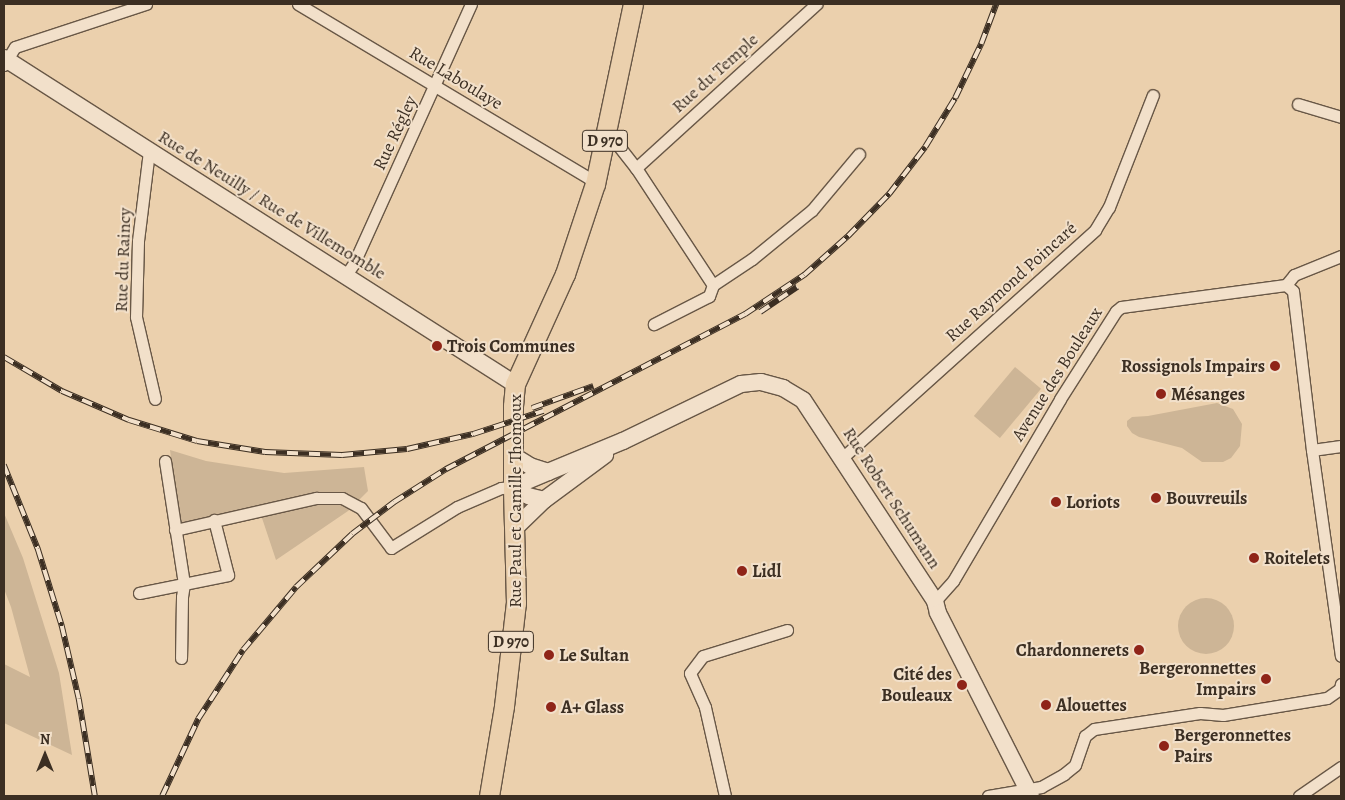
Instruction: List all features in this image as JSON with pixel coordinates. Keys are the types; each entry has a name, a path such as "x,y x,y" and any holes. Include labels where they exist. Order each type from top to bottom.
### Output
{"main road":[{"name":"D 970","path":"516,384 565,274 595,184 633,4"},
{"name":"Rue Paul et Camille Thomoux","path":"489,796 504,706 516,603 513,406 516,384"}],"street":[{"path":"5,58 15,47 146,4"},
{"name":"Rue Laboulaye","path":"298,4 589,178 595,184"},
{"name":"Rue Régley","path":"346,275 354,263 436,86 471,4"},
{"name":"Rue du Temple","path":"636,168 816,4"},
{"name":"Rue de Neuilly / Rue de Villemomble","path":"5,58 73,104 516,384"},
{"name":"Rue Raymond Poincaré","path":"842,458 1094,230 1109,207 1153,95"},
{"path":"1298,104 1341,117"},
{"path":"606,135 614,140 636,168 713,286"},
{"name":"Rue du Raincy","path":"149,151 138,241 136,317 156,399"},
{"path":"654,324 709,296 713,286 752,260 812,210 859,154"},
{"name":"Avenue des Bouleaux","path":"935,601 953,581 1060,399 1116,311 1121,308 1286,285 1294,275 1341,256"},
{"path":"1286,285 1293,291 1312,450 1341,656"},
{"name":"Rue Robert Schumann","path":"513,487 624,441 741,384 761,382 783,388 802,400 935,601 938,613 1029,793"},
{"name":"Rue Robert Schumann","path":"514,529 544,500 624,441"},
{"path":"1312,450 1341,446"},
{"path":"514,456 530,466 548,472"},
{"path":"165,461 184,584 181,658"},
{"path":"175,530 316,498 342,498 361,508 392,548 457,507 501,488 513,487 528,496 544,500"},
{"path":"139,593 228,575 214,520"},
{"path":"725,796 706,707 690,673 702,656 787,630"},
{"path":"988,796 1012,791 1029,793 1064,774 1075,765 1084,736 1094,729 1200,713 1223,715 1327,698 1341,687"},
{"path":"1299,796 1341,767"}],"shaded area":[{"path":"1015,367 1041,389 1000,438 974,416"},
{"path":"1217,403 1233,409 1242,424 1240,446 1231,458 1223,462 1202,462 1182,448 1139,437 1132,433 1127,426 1127,421 1132,417 1148,416"},
{"path":"170,450 206,461 284,473 364,467 368,491 348,511 276,560 258,506 180,525"},
{"path":"4,513 23,558 59,673 72,755 4,723 4,664 30,677 11,607 4,589"},
{"path":"1201,598 1211,598 1226,606 1232,615 1234,626 1232,637 1226,646 1211,654 1201,654 1190,649 1183,642 1178,631 1178,621 1183,610 1190,603"}],"railway":[{"path":"162,796 198,719 243,650 296,587 352,534 394,502 446,469 745,314 804,275 848,236 889,194 925,147 955,98 981,44 996,4"},
{"path":"760,312 797,287"},
{"path":"4,357 62,391 129,420 197,441 265,452 342,455 407,449 473,434 543,411"},
{"path":"532,408 593,386"},
{"path":"4,465 38,549 62,626 79,699 95,796"}],"place":[{"name":"Trois Communes","path":"437,346"},
{"name":"Rossignols Impairs","path":"1275,366"},
{"name":"Mésanges","path":"1161,394"},
{"name":"Bouvreuils","path":"1156,498"},
{"name":"Loriots","path":"1056,502"},
{"name":"Roitelets","path":"1254,558"},
{"name":"Lidl","path":"742,571"},
{"name":"Chardonnerets","path":"1139,650"},
{"name":"Le Sultan","path":"549,655"},
{"name":"Bergeronnettes Impairs","path":"1266,679"},
{"name":"Cité des Bouleaux","path":"962,685"},
{"name":"Alouettes","path":"1046,705"},
{"name":"A+ Glass","path":"551,707"},
{"name":"Bergeronnettes Pairs","path":"1164,746"}]}
